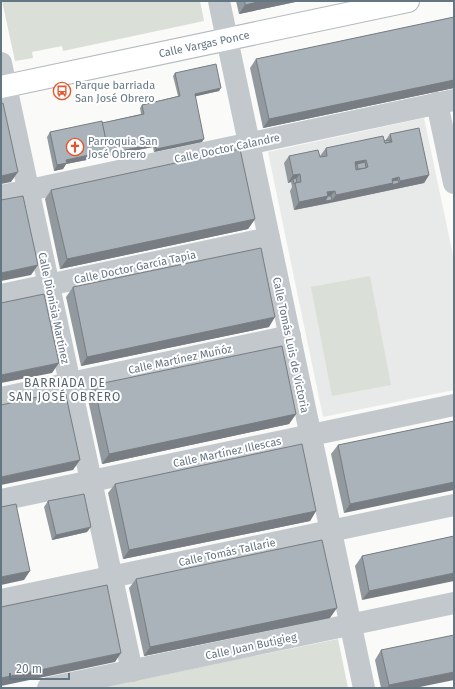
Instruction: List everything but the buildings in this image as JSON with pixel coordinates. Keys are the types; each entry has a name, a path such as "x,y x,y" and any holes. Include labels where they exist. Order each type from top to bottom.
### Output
{"street":[{"name":"Calle Tomás Luis de Victoria","path":"219,1 364,688"},
{"name":"Calle Vargas Ponce","path":"4,87 408,1"},
{"name":"Calle Dionisia Martínez","path":"1,63 4,87 49,285 132,671"},
{"name":"Calle Doctor Calandre","path":"1,196 446,101"},
{"path":"446,101 454,183"},
{"name":"Calle Doctor García Tapia","path":"1,295 269,238"},
{"name":"Calle Martínez Muñóz","path":"1,398 290,336"},
{"name":"Calle Martínez Illescas","path":"1,500 454,404"},
{"name":"Calle Tomás Tallarie","path":"1,600 454,505"},
{"name":"Calle Juan Butigieg","path":"48,688 454,603"}],"shaded area":[{"path":"2,1 200,1 204,21 63,51 62,46 32,52 33,58 15,61"},
{"path":"424,118 454,260 454,390 323,417 268,152"},
{"path":"370,276 391,385 332,396 311,287"},
{"path":"338,639 348,688 99,688"}],"place":[{"name":"Parque barriada San José Obrero","path":"62,91"},
{"name":"Parroquia San José Obrero","path":"75,147"}],"district":[{"name":"BARRIADA DE SAN JOSÉ OBRERO","path":"65,390"}]}
